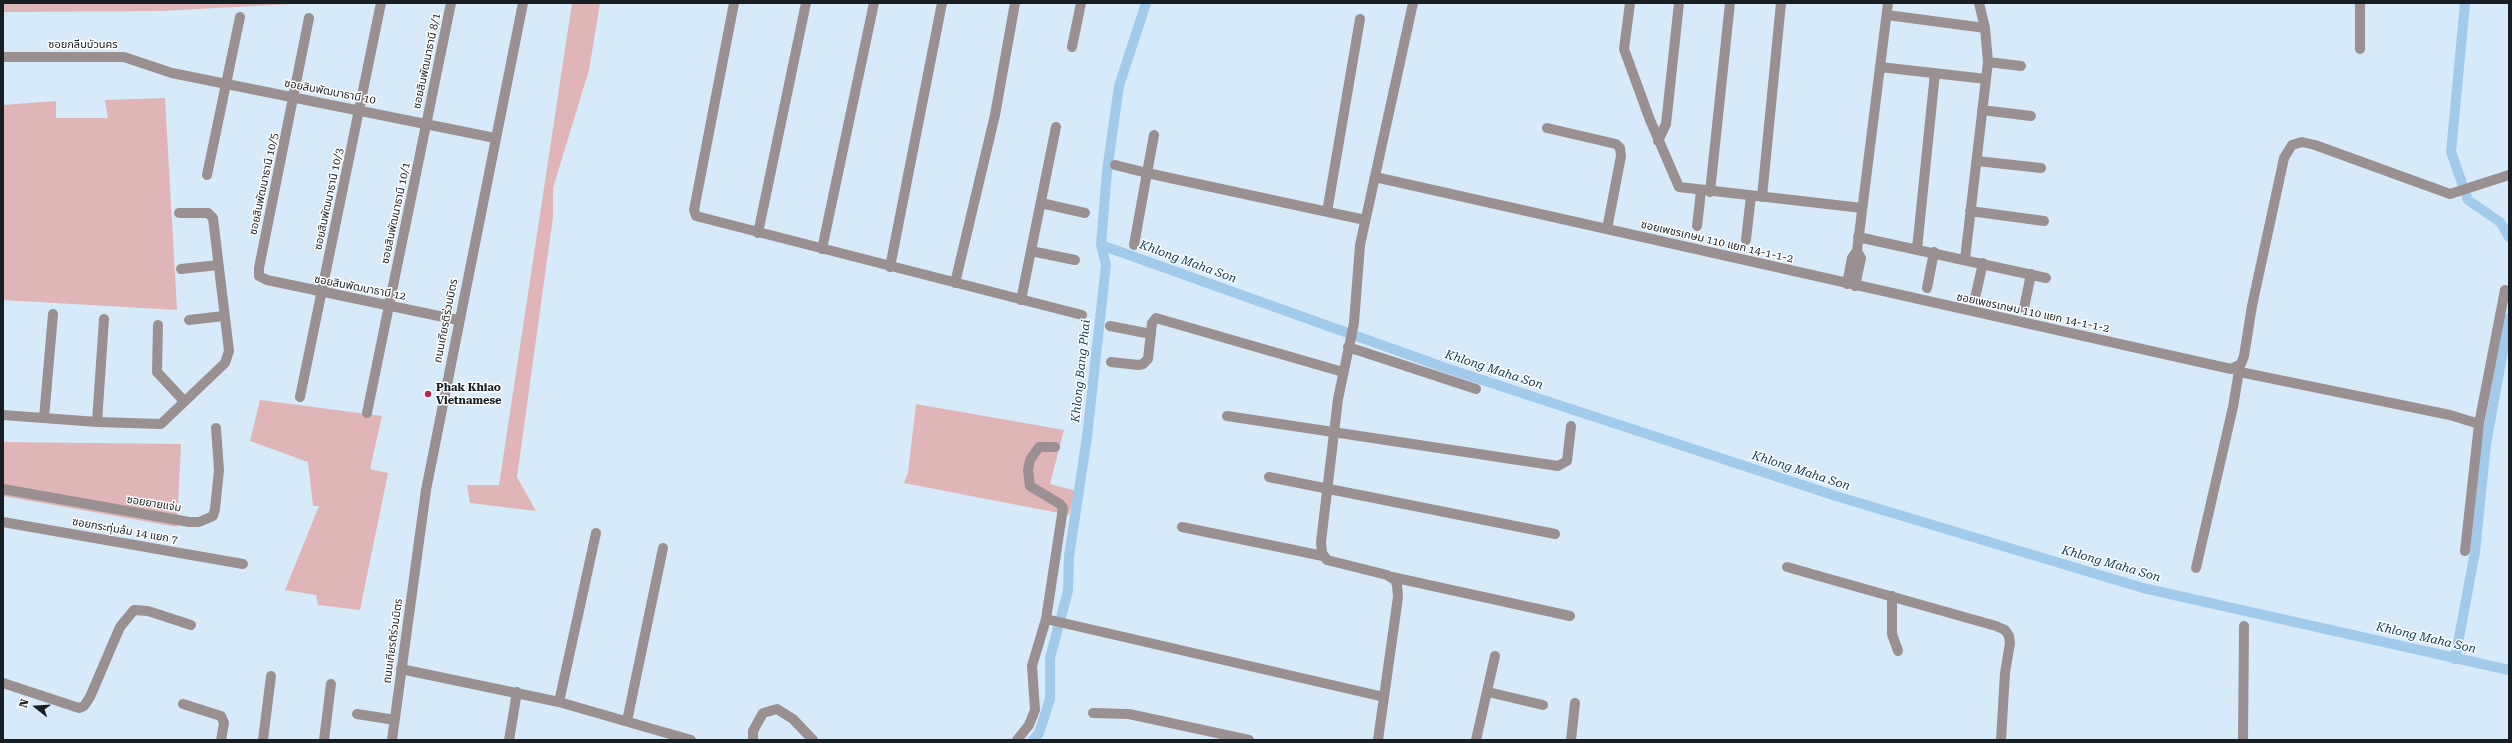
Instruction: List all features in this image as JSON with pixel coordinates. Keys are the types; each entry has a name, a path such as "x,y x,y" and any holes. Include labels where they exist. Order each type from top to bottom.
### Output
{"street":[{"name":"ซอยสินพัฒนาธานี 10/3","path":"300,397 381,3"},
{"name":"ซอยสินพัฒนาธานี 8/1","path":"426,125 451,3"},
{"name":"ถนนเกียรติร่วมมิตร","path":"392,740 426,490 458,320 523,3"},
{"path":"734,3 694,210 696,216 703,220 1082,315"},
{"path":"758,233 806,3"},
{"path":"822,249 874,3"},
{"path":"890,266 942,3"},
{"path":"955,283 995,115 1016,3"},
{"path":"1072,47 1080,3"},
{"path":"1323,556 1321,542 1334,432 1343,372 1354,323 1357,269 1365,220 1414,3"},
{"path":"1630,3 1624,48 1658,141 1677,185 1681,189 1862,208"},
{"path":"1658,141 1666,124 1679,3"},
{"path":"1697,226 1705,191 1730,3"},
{"path":"1762,197 1781,3"},
{"path":"1851,285 1852,258 1857,252 1888,3"},
{"path":"1965,259 1988,62 1985,28 1979,3"},
{"path":"2360,3 2360,49"},
{"path":"1887,15 1985,28"},
{"path":"207,175 228,85 240,17"},
{"name":"ซอยสินพัฒนาธานี 10/5","path":"259,276 259,268 309,18"},
{"path":"1327,212 1360,19"},
{"name":"ซอยกลีบบัวนคร","path":"3,57 124,57 160,70"},
{"path":"1988,62 2021,66"},
{"path":"1880,67 1986,79"},
{"name":"ซอยสินพัฒนาธานี 10","path":"160,70 495,138"},
{"path":"1917,249 1935,73"},
{"path":"1982,110 2031,116"},
{"name":"ซอยสินพัฒนาธานี 10/1","path":"367,413 426,125"},
{"path":"1021,300 1056,127"},
{"path":"1547,128 1616,144 1620,148 1621,156 1607,229"},
{"path":"1134,245 1154,135"},
{"path":"2196,568 2284,158 2292,146 2302,142 2315,145 2450,194 2509,175"},
{"path":"1977,161 2041,168"},
{"path":"1115,165 1365,220"},
{"name":"ซอยเพชรเกษม 110 แยก 14-1-1-2","path":"1375,177 2227,369 2240,368"},
{"path":"1746,240 1751,196"},
{"path":"1041,203 1085,213"},
{"path":"1970,211 2044,221"},
{"path":"3,415 97,422 161,424 228,358 211,214 179,213"},
{"path":"1858,237 1934,252 2046,278"},
{"path":"1031,252 1075,260"},
{"path":"1926,288 1934,252"},
{"path":"1975,298 1983,263"},
{"path":"182,269 218,265"},
{"path":"2024,308 2032,274"},
{"name":"ซอยสินพัฒนาธานี 12","path":"259,276 267,280 458,320"},
{"path":"2465,551 2479,424 2505,290"},
{"path":"44,418 53,314"},
{"path":"189,320 224,316"},
{"path":"1111,362 1138,365 1143,364 1148,359 1153,319 1156,318 1343,372"},
{"path":"97,422 104,319"},
{"path":"158,324 156,372 184,401"},
{"path":"1110,326 1151,334"},
{"path":"1349,343 1476,389"},
{"path":"2240,368 2435,411 2479,424"},
{"path":"1227,416 1558,466 1567,461 1571,426"},
{"name":"ซอยยายแจ่ม","path":"3,489 189,522 199,522 213,516 218,495 216,428"},
{"path":"1017,740 1029,725 1035,710 1032,666 1049,620 1063,508 1060,504 1030,486 1028,470 1030,460 1039,447 1055,447"},
{"path":"1269,477 1556,534"},
{"name":"ซอยกระทุ่มล้ม 14 แยก 7","path":"3,522 243,564"},
{"path":"1182,527 1323,556 1332,562 1392,577 1570,616"},
{"path":"559,702 596,533"},
{"path":"627,721 663,548"},
{"path":"1787,567 1996,626 2005,630 2009,636 2010,643 2005,673 2002,740"},
{"path":"1378,740 1398,597 1397,585 1392,577"},
{"path":"1892,596 1892,634 1898,651"},
{"path":"3,683 79,708 84,706 90,698 120,627 134,610 148,611 192,625"},
{"path":"1049,620 1384,698"},
{"path":"2243,740 2244,626"},
{"path":"1476,740 1496,656"},
{"path":"401,669 517,692 559,702 691,740"},
{"path":"263,740 271,676"},
{"path":"324,740 331,684"},
{"path":"509,740 517,692"},
{"path":"1488,692 1543,705"},
{"path":"1571,740 1575,703"},
{"path":"183,704 221,716 224,723 221,740"},
{"path":"753,740 753,731 760,717 769,710 777,709 793,719 813,740"},
{"path":"1093,713 1129,714 1249,740"},
{"path":"356,714 394,720"}],"shaded area":[{"path":"3,3 309,3 161,11 3,12"},
{"path":"572,3 600,3 589,70 553,188 553,217 517,477 536,511 470,503 467,485 499,485"},
{"path":"165,98 177,310 3,300 3,105 56,101 56,118 108,118 105,100"},
{"path":"260,400 382,416 370,469 388,473 360,610 318,605 316,595 285,590 319,506 313,506 308,462 250,441"},
{"path":"916,404 1064,430 1050,484 1076,491 1069,515 904,483 908,473"},
{"path":"3,442 181,444 177,527 3,496"}],"waterway":[{"name":"Khlong Bang Phai","path":"1033,740 1039,733 1050,699 1050,658 1068,591 1069,556 1087,437 1106,265 1101,245 1107,171 1119,86 1146,3"},
{"path":"2465,3 2451,152 2468,200 2500,222 2509,237"},
{"name":"Khlong Maha Son","path":"1101,245 1449,369 1836,496 2143,588 2509,670"},
{"path":"2455,659 2475,552 2486,444 2509,318"}],"place":[{"name":"Phak Khiao Vietnamese","path":"428,394"}]}
